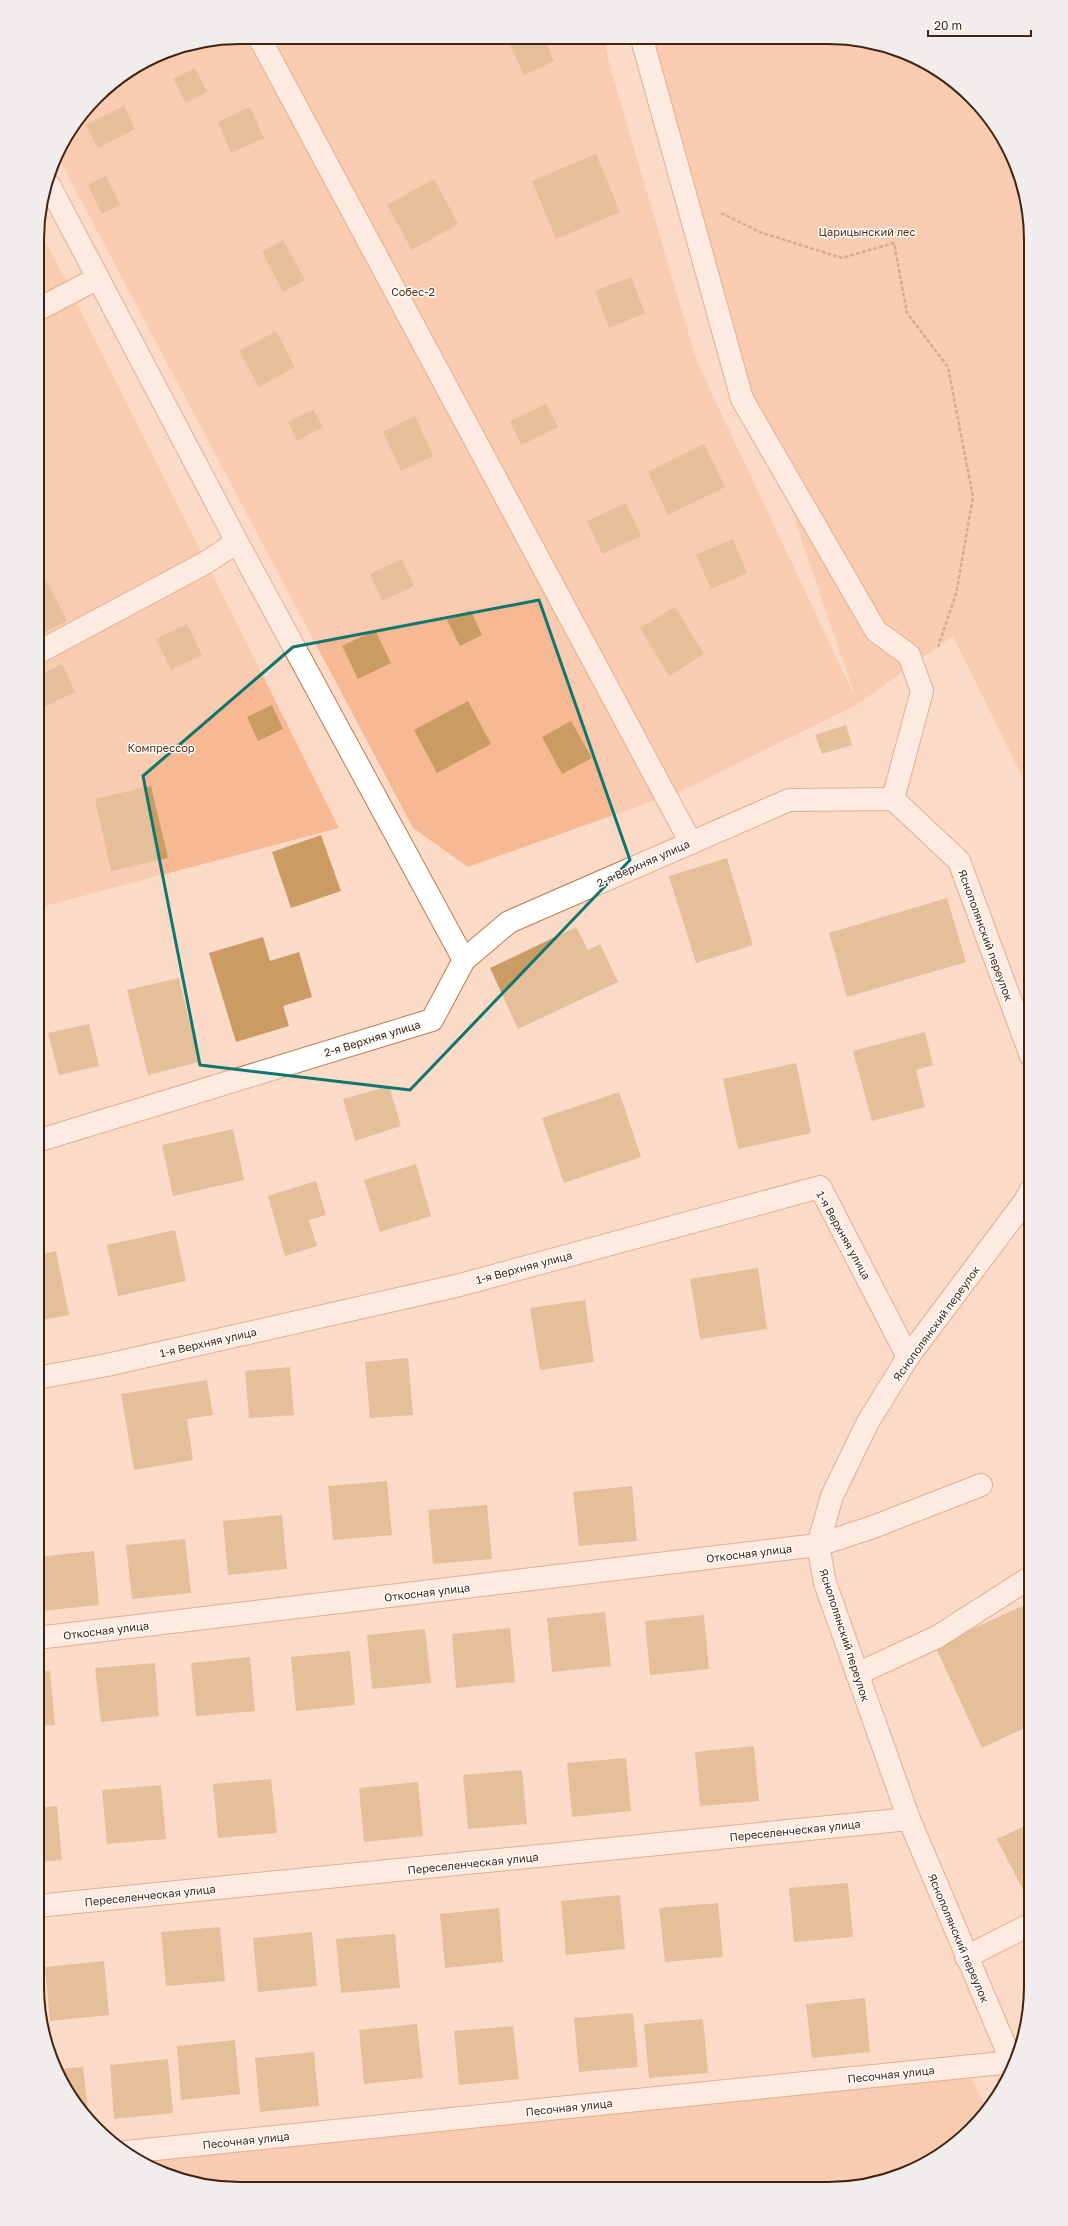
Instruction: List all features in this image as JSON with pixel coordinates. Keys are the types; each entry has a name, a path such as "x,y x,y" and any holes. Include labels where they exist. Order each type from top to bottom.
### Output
{"street":[{"path":"263,44 691,843"},
{"path":"643,44 742,399 876,631 909,655 922,691 893,799"},
{"path":"51,189 237,542 464,960"},
{"path":"44,306 98,278"},
{"path":"44,649 205,563 237,542"},
{"name":"2-я Верхняя улица","path":"44,1139 432,1020 464,960 509,922 789,800 893,799"},
{"name":"Яснополянский переулок","path":"893,799 959,861 1024,1037"},
{"name":"1-я Верхняя улица","path":"44,1377 107,1365 460,1285 820,1187 908,1357"},
{"name":"Яснополянский переулок","path":"1010,2058 966,1957 909,1819 825,1583 818,1545 832,1496 868,1422 908,1357 1024,1202"},
{"name":"Откосная улица","path":"44,1637 818,1545 873,1527 981,1485"},
{"path":"857,1674 937,1637 1024,1581"},
{"name":"Переселенческая улица","path":"44,1905 909,1819"},
{"path":"966,1957 1024,1928"},
{"name":"Песочная улица","path":"134,2151 1008,2065"}],"path":[{"path":"716,207 720,213 760,232 842,258 894,243 907,313 948,367 973,497 956,594 922,691"}],"highlighted area":[{"path":"539,600 630,860 410,1090 200,1065 143,776 293,647"}],"green space":[{"name":"Собес-2","path":"227,44 605,44 612,74 697,362 856,699 632,44 841,44 891,54 915,64 937,77 967,101 998,142 1014,177 1024,227 1024,781 953,636 858,704 684,790 468,867 413,828 60,162 77,131 101,101 142,70 177,54 214,46"},
{"name":"Компрессор","path":"44,238 339,828 44,906"},
{"path":"963,2063 984,2103 967,2125 926,2156 891,2172 841,2182 227,2182 177,2172 153,2162 126,2145"}],"building":[{"path":"510,44 546,44 554,61 524,75"},
{"path":"195,68 207,92 186,103 173,79"},
{"path":"124,106 135,129 98,148 86,125"},
{"path":"250,107 264,138 231,153 218,122"},
{"path":"596,154 620,212 556,239 532,181"},
{"path":"106,176 120,205 102,214 88,185"},
{"path":"434,179 458,224 412,250 387,205"},
{"path":"283,240 305,280 283,292 262,252"},
{"path":"631,277 645,313 609,328 595,291"},
{"path":"276,331 295,367 259,387 239,351"},
{"path":"546,404 558,427 521,445 510,421"},
{"path":"313,409 323,427 297,441 288,422"},
{"path":"415,416 433,456 401,471 383,432"},
{"path":"704,444 725,487 668,515 648,472"},
{"path":"626,503 641,536 602,554 587,521"},
{"path":"733,539 747,573 711,589 696,555"},
{"path":"402,559 414,586 382,601 370,574"},
{"path":"46,580 67,621 44,632 44,581"},
{"path":"675,607 704,654 669,676 640,628"},
{"path":"470,609 482,635 460,646 447,620"},
{"path":"187,624 202,655 171,670 156,639"},
{"path":"375,630 391,663 358,679 342,646"},
{"path":"62,664 75,692 44,707 44,673"},
{"path":"468,701 491,744 437,773 414,730"},
{"path":"272,705 283,729 258,741 247,717"},
{"path":"571,721 592,758 562,774 542,737"},
{"path":"846,725 852,745 822,754 815,735"},
{"path":"151,786 168,858 111,871 95,799"},
{"path":"321,835 341,891 291,908 272,852"},
{"path":"727,858 753,945 696,963 669,876"},
{"path":"947,898 966,962 847,997 829,933"},
{"path":"576,927 588,950 600,944 618,982 518,1029 490,968"},
{"path":"263,937 270,961 299,952 312,997 283,1006 289,1026 236,1042 209,953"},
{"path":"179,978 199,1062 148,1075 127,990"},
{"path":"89,1024 99,1066 59,1075 48,1033"},
{"path":"925,1032 933,1065 916,1070 925,1107 872,1121 853,1051"},
{"path":"796,1063 811,1133 738,1149 723,1079"},
{"path":"389,1086 401,1126 355,1141 343,1099"},
{"path":"619,1092 641,1157 564,1183 542,1118"},
{"path":"233,1129 244,1180 173,1196 162,1145"},
{"path":"416,1164 431,1216 380,1232 364,1180"},
{"path":"316,1181 326,1215 309,1220 317,1246 285,1256 268,1196"},
{"path":"175,1230 186,1281 118,1296 107,1245"},
{"path":"56,1251 69,1315 44,1320 44,1254"},
{"path":"758,1268 767,1329 700,1339 690,1279"},
{"path":"585,1300 594,1362 540,1370 530,1308"},
{"path":"408,1358 413,1415 370,1418 365,1362"},
{"path":"290,1367 294,1415 249,1418 245,1371"},
{"path":"207,1380 213,1415 187,1419 193,1460 134,1470 121,1394"},
{"path":"387,1481 392,1535 333,1540 328,1486"},
{"path":"632,1486 637,1541 579,1546 573,1492"},
{"path":"487,1505 492,1559 433,1564 428,1510"},
{"path":"282,1515 287,1569 228,1575 223,1521"},
{"path":"185,1539 191,1593 132,1599 126,1545"},
{"path":"94,1551 99,1605 44,1611 44,1556"},
{"path":"1024,1605 1024,1728 982,1748 935,1646"},
{"path":"605,1612 611,1666 552,1672 547,1618"},
{"path":"704,1615 709,1669 650,1675 645,1621"},
{"path":"510,1628 515,1682 456,1688 452,1634"},
{"path":"425,1629 431,1683 372,1689 367,1635"},
{"path":"350,1651 355,1705 296,1711 291,1657"},
{"path":"250,1657 255,1711 196,1716 191,1663"},
{"path":"155,1663 159,1716 101,1722 95,1668"},
{"path":"44,1671 50,1671 55,1725 44,1726"},
{"path":"754,1746 759,1801 700,1806 695,1752"},
{"path":"626,1758 631,1811 572,1817 567,1763"},
{"path":"522,1770 527,1824 468,1829 463,1775"},
{"path":"271,1779 277,1833 218,1838 213,1784"},
{"path":"418,1782 423,1836 364,1842 359,1788"},
{"path":"161,1785 166,1839 107,1844 102,1790"},
{"path":"57,1806 62,1860 44,1861 44,1807"},
{"path":"1024,1826 1024,1892 997,1839"},
{"path":"848,1883 853,1937 794,1942 789,1888"},
{"path":"620,1895 625,1949 566,1955 561,1901"},
{"path":"718,1903 723,1957 665,1962 659,1908"},
{"path":"499,1908 503,1962 445,1968 440,1914"},
{"path":"220,1927 225,1981 166,1986 161,1932"},
{"path":"312,1932 317,1986 258,1992 253,1938"},
{"path":"395,1934 400,1988 341,1993 336,1939"},
{"path":"104,1961 109,2015 50,2021 45,1967"},
{"path":"865,1998 870,2052 812,2058 806,2004"},
{"path":"633,2013 638,2067 579,2072 574,2018"},
{"path":"703,2019 708,2073 649,2078 644,2024"},
{"path":"417,2024 423,2078 364,2084 359,2030"},
{"path":"513,2026 519,2079 459,2085 454,2031"},
{"path":"235,2040 240,2094 181,2100 177,2046"},
{"path":"314,2052 319,2106 260,2112 255,2058"},
{"path":"168,2059 173,2113 114,2119 110,2065"},
{"path":"83,2067 88,2108 77,2095 62,2069"}],"park label":[{"name":"Царицынский лес","path":"867,231"}]}
